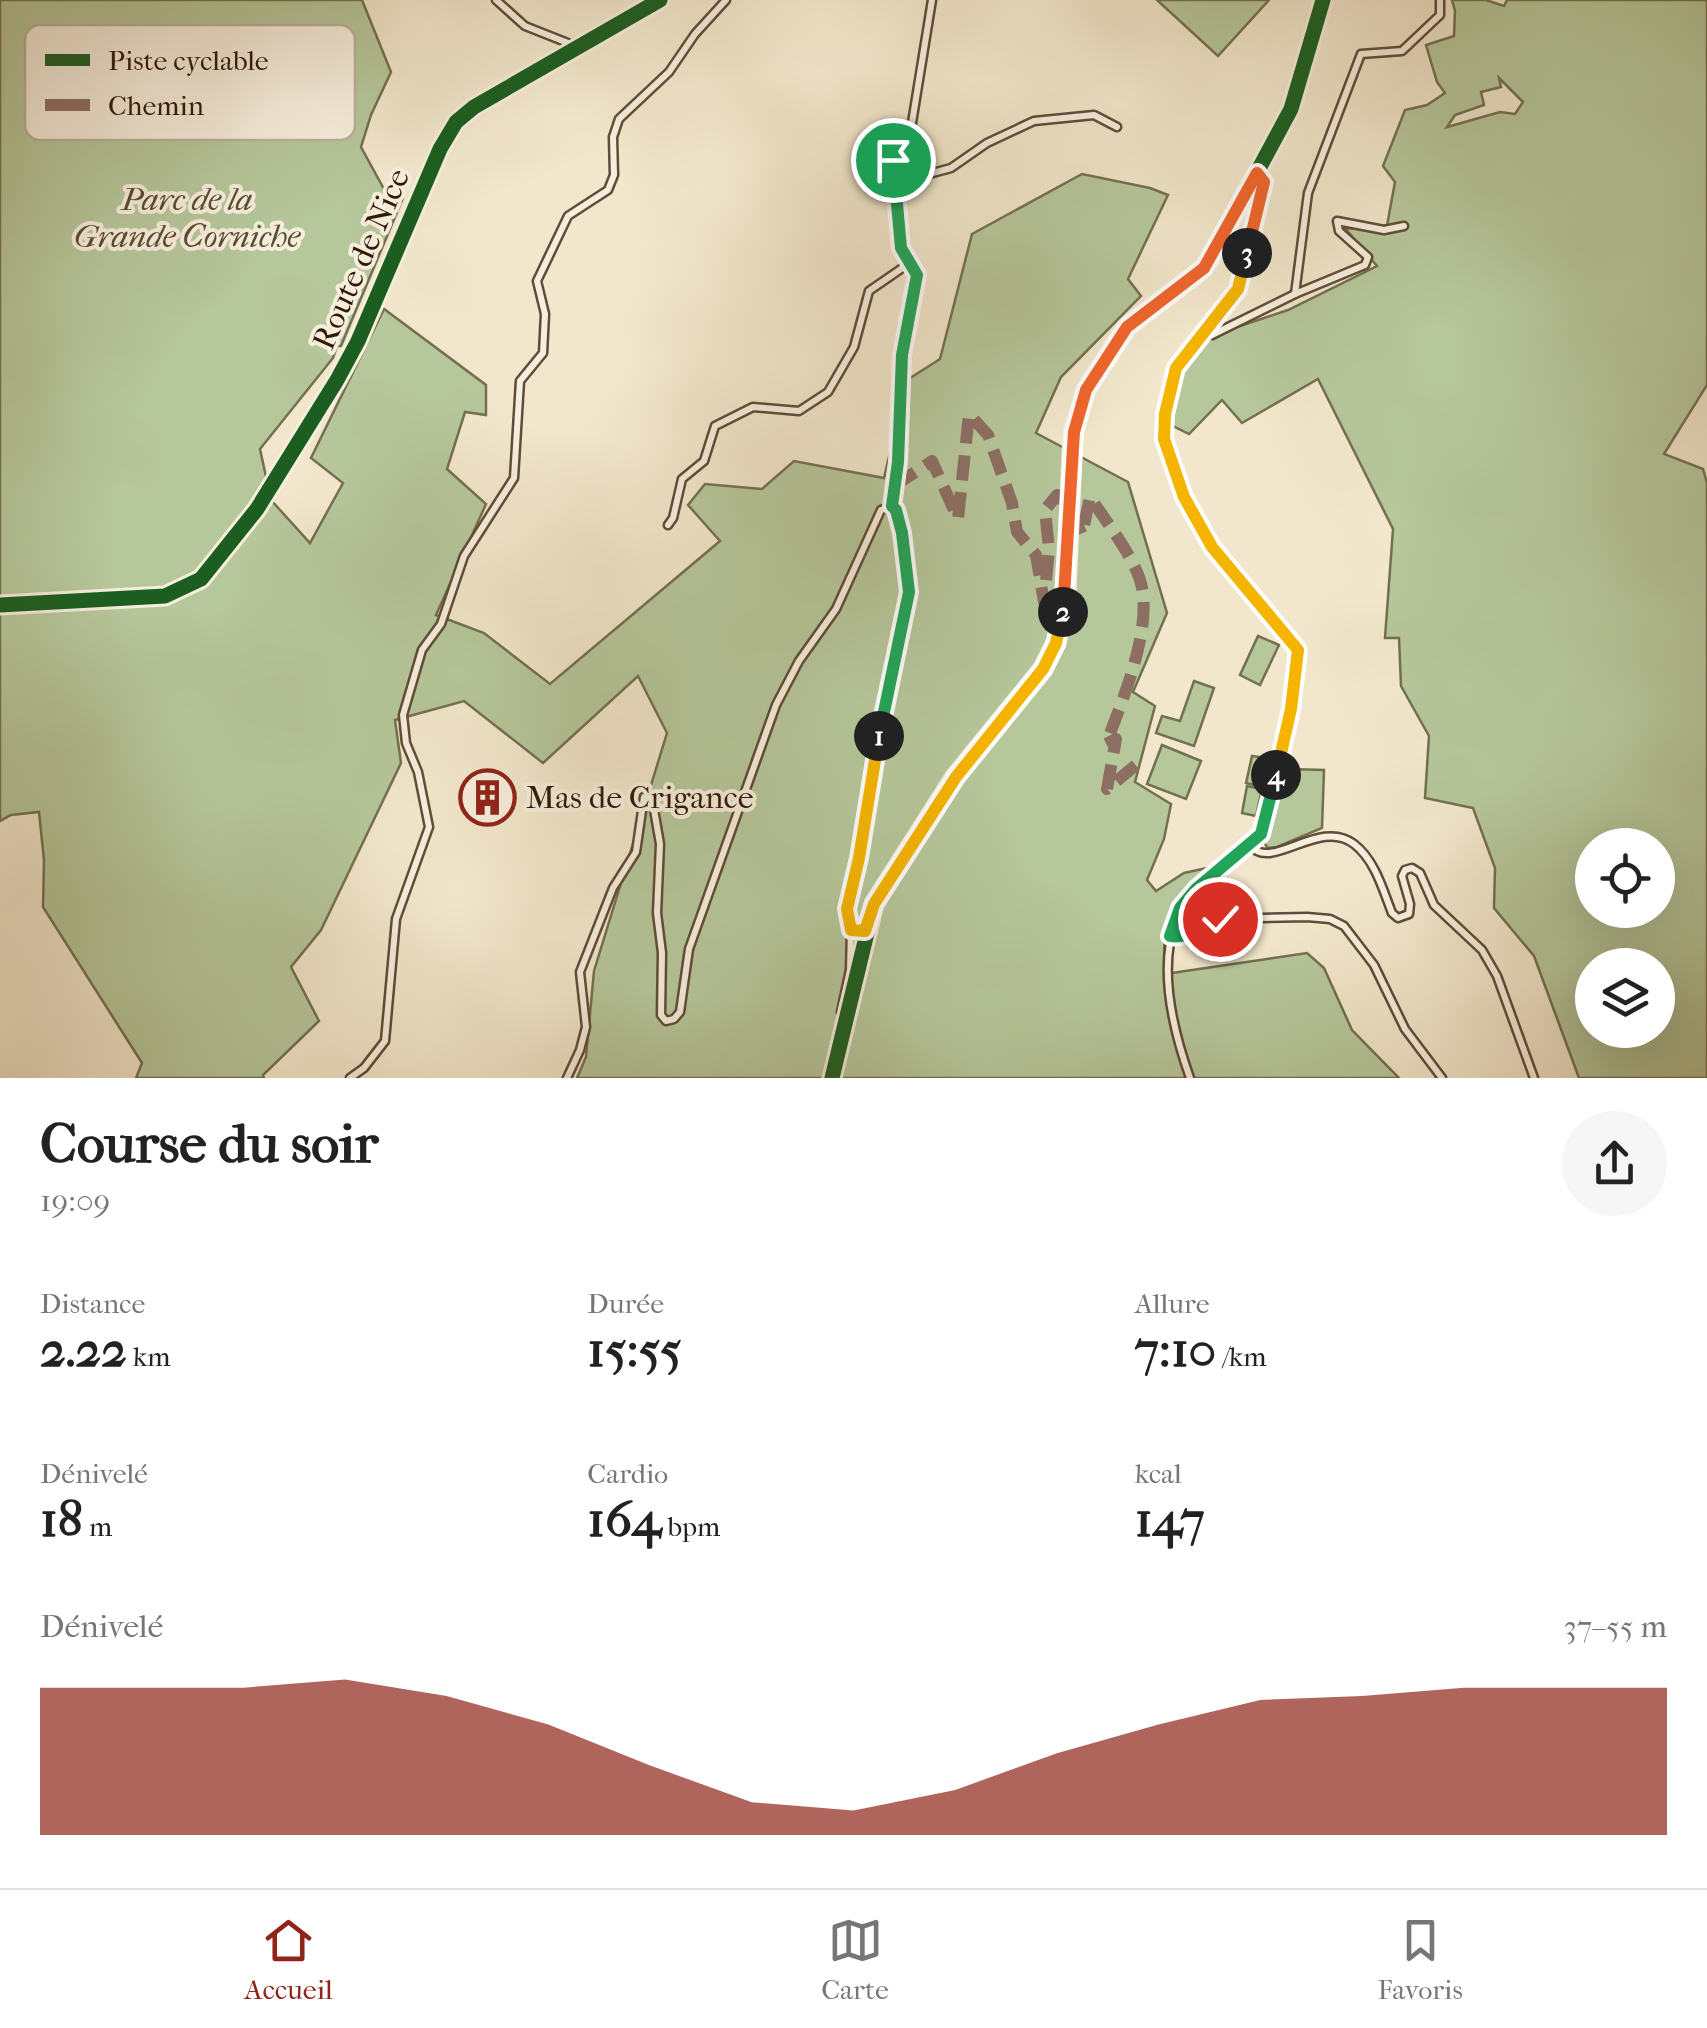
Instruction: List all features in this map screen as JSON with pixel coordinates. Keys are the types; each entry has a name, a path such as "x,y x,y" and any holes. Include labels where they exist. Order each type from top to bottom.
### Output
{"street":[{"path":"496,0 525,26 568,42 573,50"},
{"name":"Route de Nice","path":"0,605 165,596 200,578 258,509 358,341 440,149 456,122 660,0"},
{"path":"350,1078 364,1068 385,1041 396,919 430,827 402,715 409,704 422,650 441,624 464,556 514,478 520,381 542,352 545,314 537,281 568,216 608,190 614,175 612,137 619,119 669,72 695,34 726,0"},
{"path":"892,506 898,462 902,355 917,290 917,275 901,248 894,157 910,129 932,0"},
{"path":"832,1078 874,904 956,777 1043,669 1056,643 1066,594 1074,432 1094,374 1127,327 1204,268 1291,109 1324,0"},
{"path":"1295,294 1308,193 1361,54 1402,52 1440,15 1440,0"},
{"path":"895,195 1034,121 1094,115 1117,127"},
{"path":"1190,1078 1171,1015 1170,936 1180,908 1196,889 1264,828 1299,656 1292,639 1212,547 1184,497 1168,459 1163,432 1176,368 1238,289 1242,278 1264,182 1257,173"},
{"path":"1204,334 1212,335 1368,262 1368,257 1339,231 1337,220 1384,230 1404,226"},
{"path":"668,525 682,480 704,461 717,423 753,406 791,412 821,398 833,386 854,346 869,291 911,262"},
{"path":"846,1017 841,1005 850,970 847,909 909,592 902,533 892,506"},
{"path":"567,1078 586,1028 580,972 613,888 636,852 644,797 655,803 658,824 656,913 662,953 661,1015 666,1021 680,1012 689,949 776,705 799,661 836,609 881,510 892,506"},
{"path":"1250,844 1254,851 1266,855 1317,836 1346,839 1369,861 1392,913 1398,918 1409,914 1410,904 1402,876 1412,868 1420,873 1434,905 1471,938 1489,963 1534,1078"},
{"path":"1170,936 1186,935 1220,919 1307,917 1330,919 1344,926 1374,965 1405,1030 1442,1078"},
{"path":"851,930 865,931"}],"green space":[{"name":"Parc de la Grande Corniche","path":"0,0 362,0 391,72 361,147 384,189 403,198 341,346 337,346 333,358 260,449 271,500 310,543 343,483 311,458 384,309 486,385 486,415 465,412 447,469 486,504 436,615 484,633 550,684 720,541 688,505 705,484 762,489 794,461 884,478 907,380 940,359 972,234 1082,174 1168,195 1128,279 1141,296 1061,377 1036,433 1128,482 1167,613 1133,692 1155,706 1135,782 1171,804 1164,839 1147,880 1156,891 1184,873 1211,867 1183,898 1164,933 1165,974 1307,953 1324,968 1352,1030 1399,1078 577,1078 586,1057 594,971 667,733 638,676 543,763 464,701 395,720 401,763 321,930 291,967 319,1021 264,1078 136,1078 142,1063 43,907 39,812 11,815 0,821"},
{"path":"1157,0 1269,0 1218,56"},
{"path":"1452,0 1486,0 1504,6 1507,0 1707,0 1707,385 1664,454 1703,469 1707,483 1707,1078 1579,1078 1534,956 1494,908 1495,868 1473,808 1425,798 1429,736 1401,686 1399,638 1385,638 1393,529 1318,379 1242,423 1222,400 1189,434 1167,423 1178,377 1201,339 1288,310 1377,266 1345,228 1386,231 1395,182 1383,166 1405,110 1427,105 1445,93 1437,82 1426,45 1454,36","holes":["1499,78 1523,102 1515,114 1500,112 1447,127 1455,115 1484,105 1481,92 1501,87"]},
{"path":"1258,636 1279,645 1260,685 1240,675"},
{"path":"1194,681 1214,688 1194,746 1156,733 1162,716 1180,721"},
{"path":"1162,745 1201,761 1186,799 1147,784"},
{"path":"1252,756 1274,759 1268,788 1246,783"},
{"path":"1290,769 1324,770 1322,828 1268,848 1264,843 1280,783 1285,782"},
{"path":"1247,786 1262,789 1256,816 1242,813"}],"marked path":[{"path":"894,486 932,461 958,519 969,414 988,435 1012,503 1017,532 1036,555 1044,602 1049,549 1045,510 1057,495 1070,508 1082,535 1090,497 1130,557 1143,596 1135,662 1106,744 1116,739 1107,789 1142,760"}],"cycle path":[{"path":"0,605 165,596 201,579 257,509 337,380 358,341 440,149 456,122 474,107 660,0"},
{"path":"832,1078 874,904 955,777 1043,669 1056,643 1066,593 1073,432 1086,390 1127,327 1210,260 1291,109 1323,0"}],"place":[{"name":"Mas de Crigance","path":"487,797"}],"route":[{"path":"893,160 901,248 917,275 902,355 898,462 892,506 902,533 909,592 876,749 847,909 848,924 851,930 865,931 874,904 956,777 1043,669 1056,643 1066,594 1072,452 1086,390 1127,327 1204,268 1257,173 1264,182 1242,278 1238,289 1176,368 1163,432 1168,459 1184,497 1212,547 1292,639 1299,656 1264,828 1196,889 1180,908 1170,936 1186,935 1220,919"}]}
